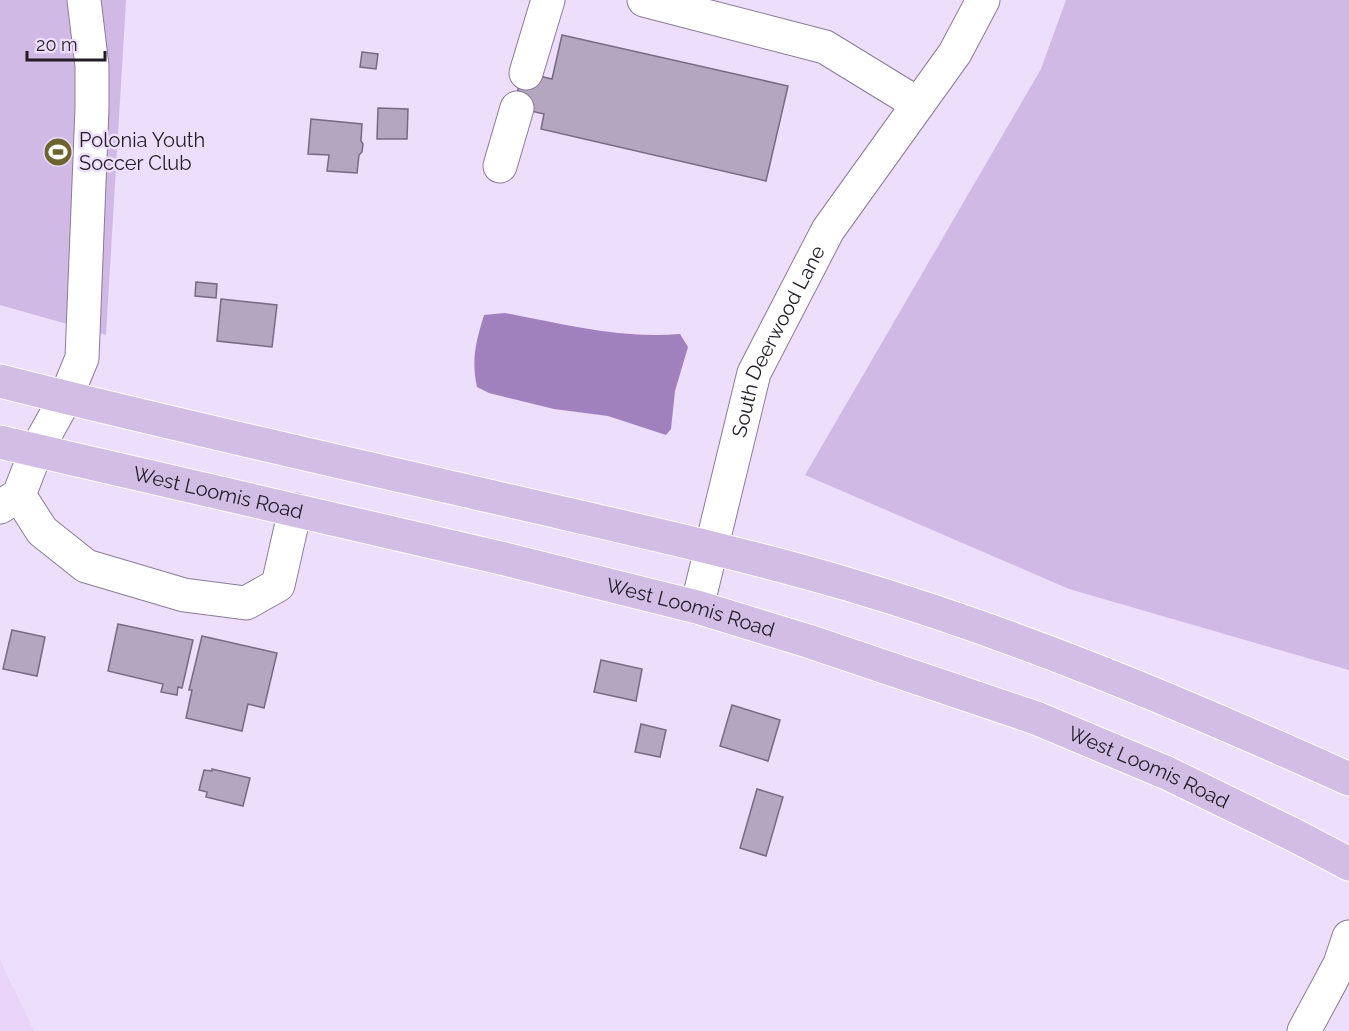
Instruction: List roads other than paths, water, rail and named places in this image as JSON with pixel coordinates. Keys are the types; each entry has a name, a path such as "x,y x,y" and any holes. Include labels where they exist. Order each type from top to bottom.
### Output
{"main road":[{"path":"0,381 710,547 846,583 962,620 1173,701 1349,779"},
{"name":"West Loomis Road","path":"0,442 505,559 697,607 820,644 1036,718 1167,773 1349,864"},
{"path":"1294,835 1349,855"}],"street":[{"path":"84,0 92,66 92,108 82,358 66,397 10,501 42,531 86,566 184,595 246,603 278,585 295,510"},
{"path":"526,73 548,0"},
{"path":"644,0 825,47 918,104"},
{"name":"South Deerwood Lane","path":"697,607 754,373 828,230 955,53 983,0"},
{"path":"500,166 517,108"},
{"path":"1304,1031 1342,964"},
{"path":"1327,1031 1342,964"}],"place":[{"name":"Polonia Youth Soccer Club","path":"58,152"}]}
